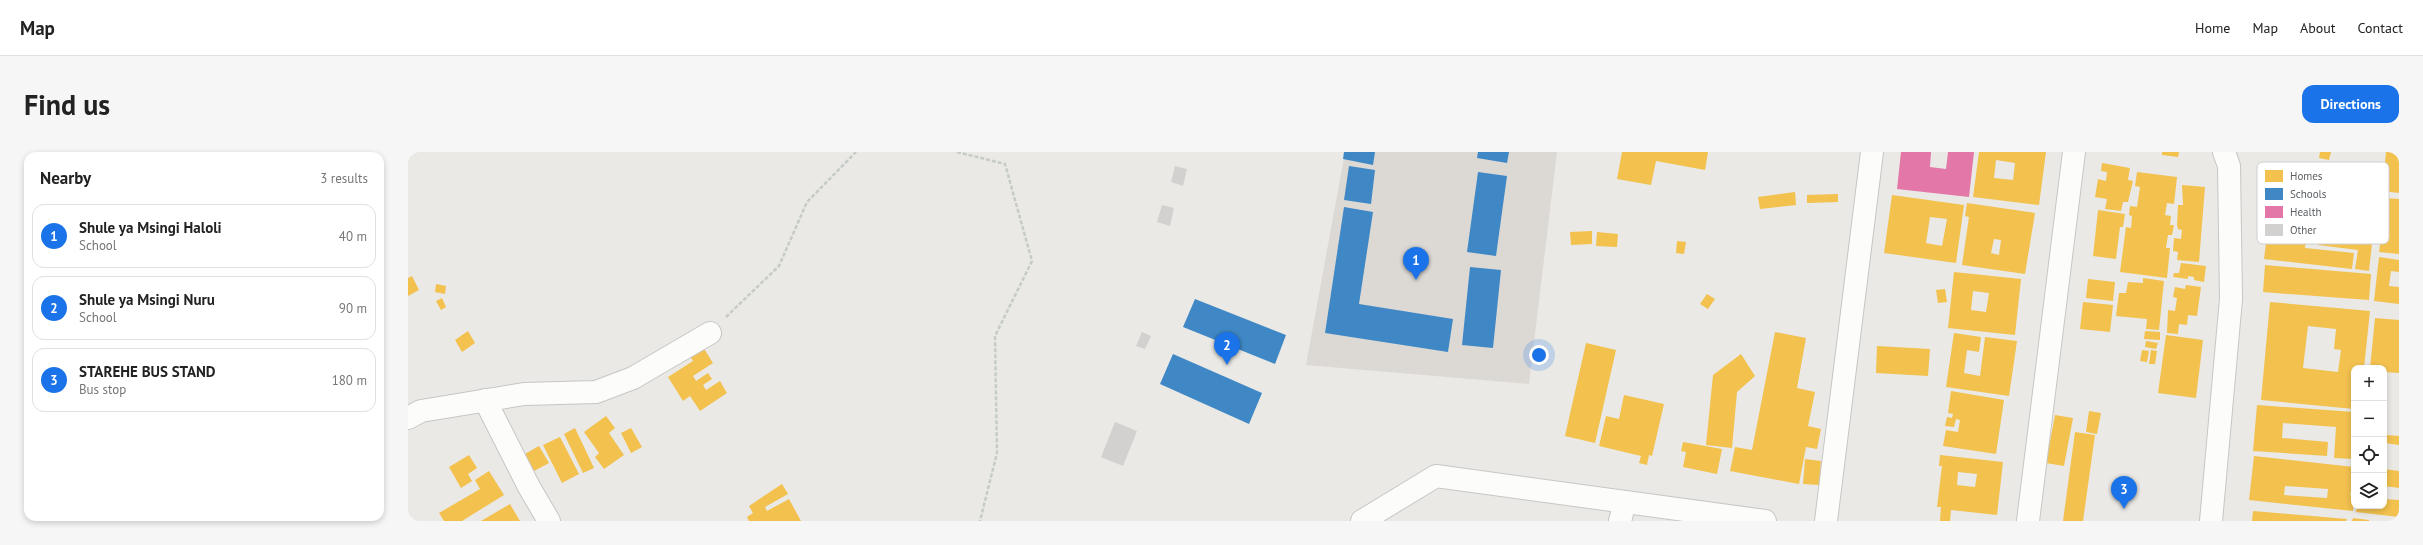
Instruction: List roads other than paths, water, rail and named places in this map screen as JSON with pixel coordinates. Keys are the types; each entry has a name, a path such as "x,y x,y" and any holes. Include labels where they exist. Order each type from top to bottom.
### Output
{"street":[{"path":"1826,521 1872,152"},
{"path":"2028,521 2074,152"},
{"path":"2211,521 2231,299 2229,166 2224,152"},
{"path":"408,418 421,412 524,394 596,392 633,378 710,333"},
{"path":"485,400 529,487 549,521"},
{"path":"1362,521 1436,476 1622,511 1765,521"}],"place":[{"name":"Shule ya Msingi Haloli","path":"1416,280"},
{"name":"Shule ya Msingi Nuru","path":"1227,365"},
{"name":"STAREHE BUS STAND","path":"2124,509"}]}
